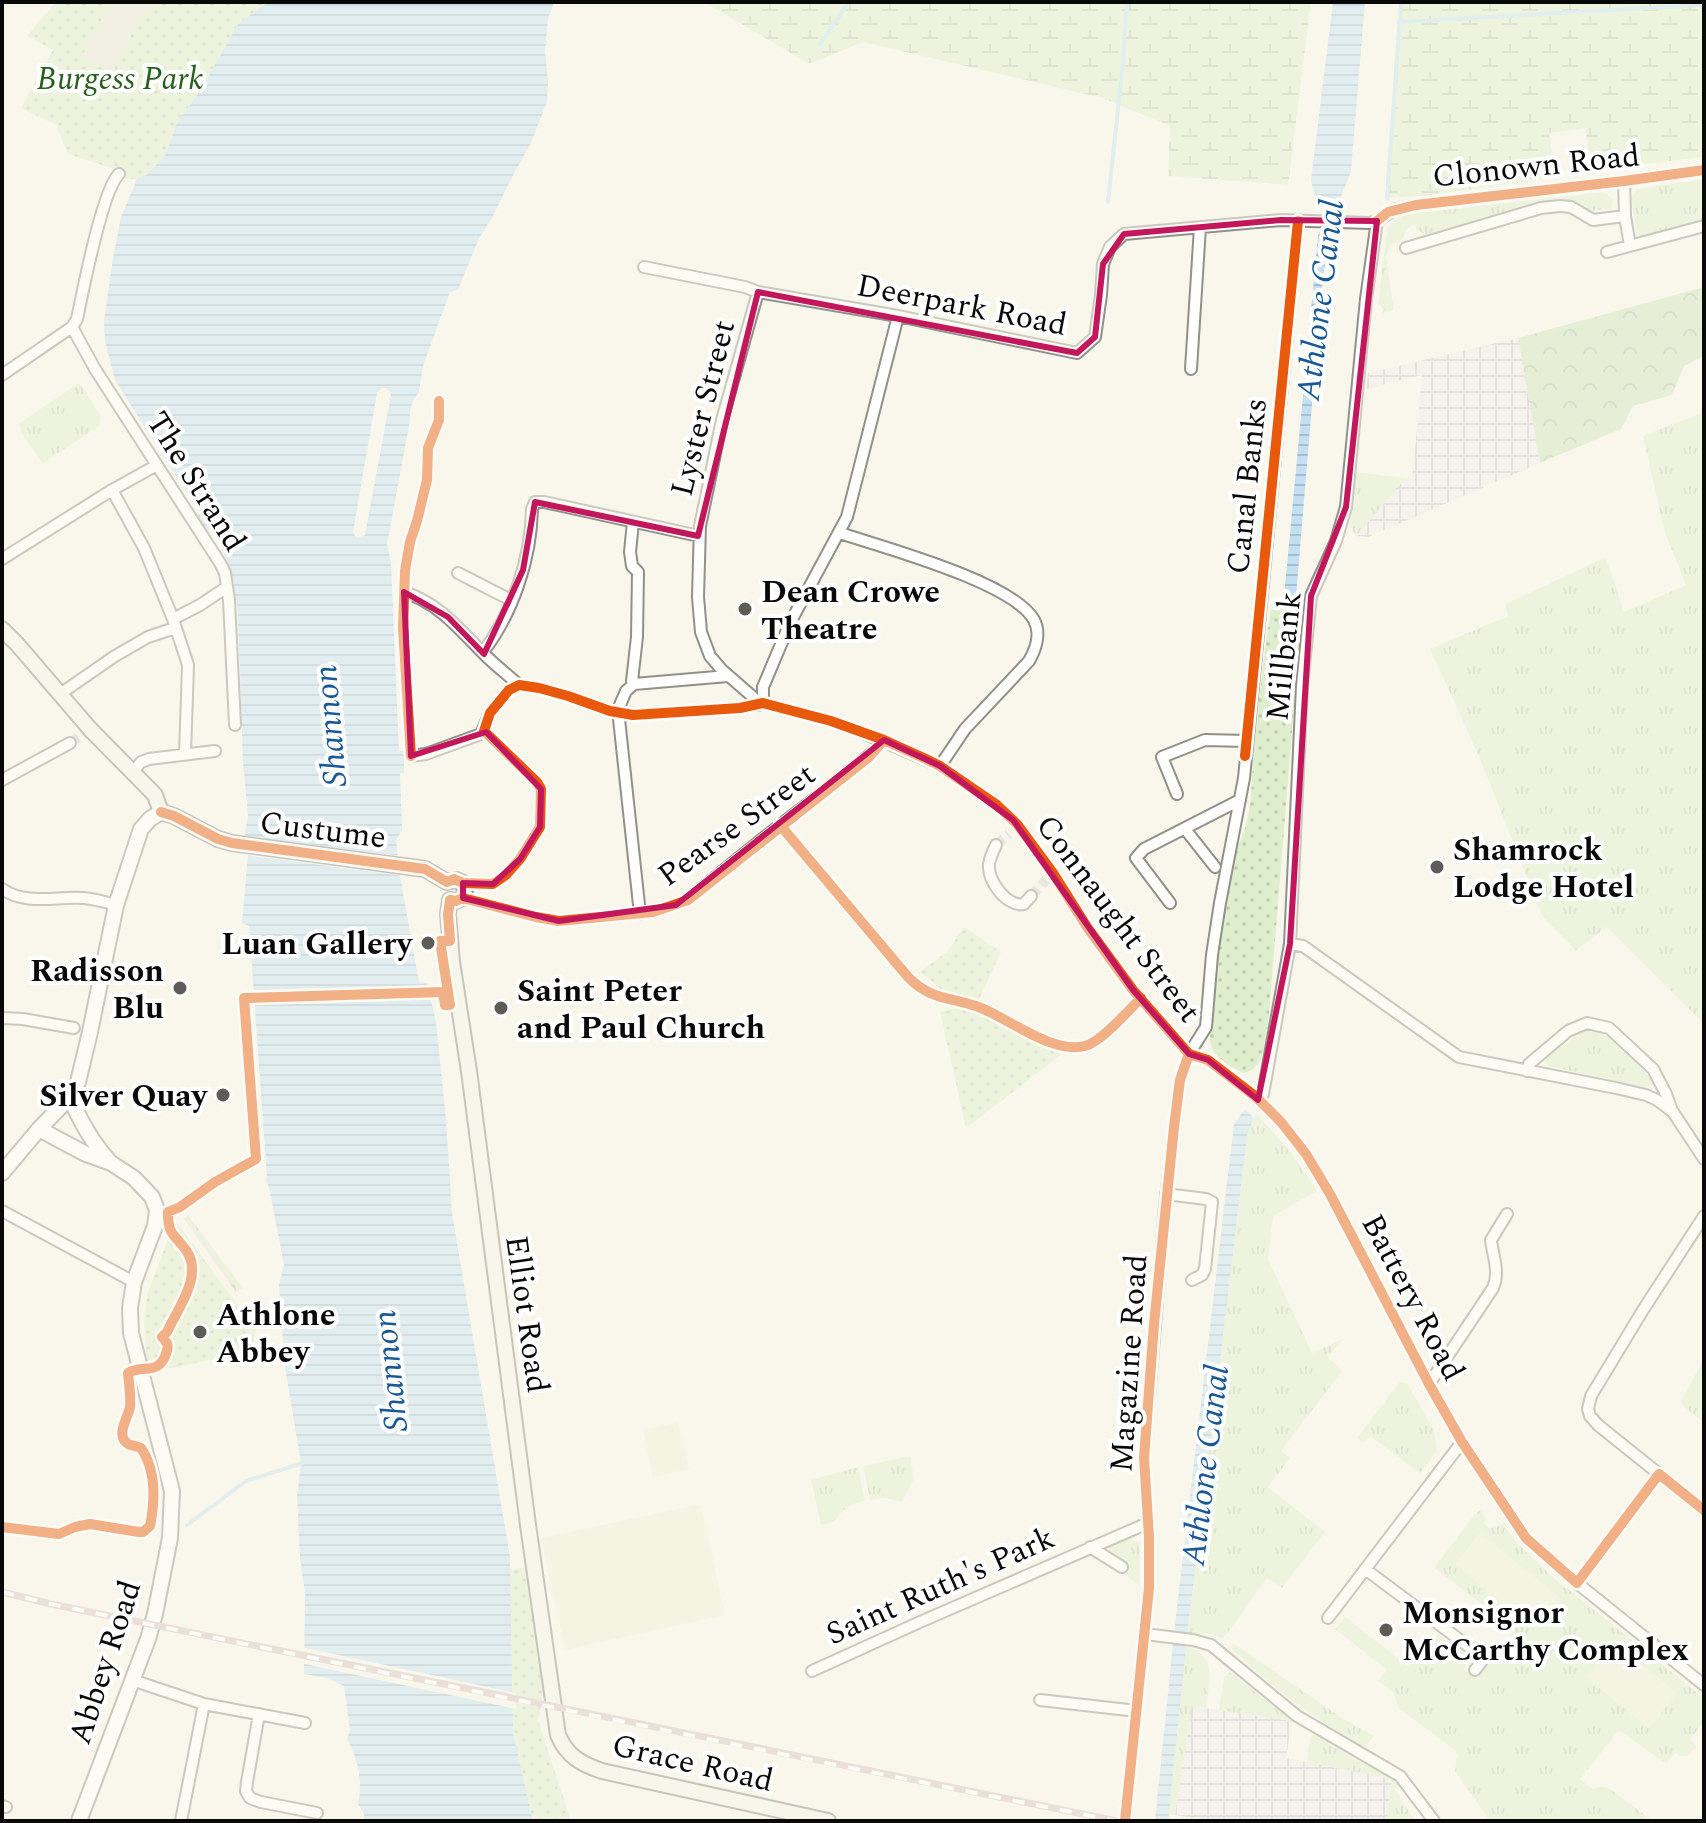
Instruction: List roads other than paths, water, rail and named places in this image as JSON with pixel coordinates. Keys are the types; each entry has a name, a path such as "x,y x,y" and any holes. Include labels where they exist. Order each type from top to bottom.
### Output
{"main road":[{"path":"2,629 60,694 88,731 155,795 161,812"},
{"name":"Custume","path":"161,812 232,843 425,869 456,891"},
{"name":"Elliot Road","path":"456,891 448,914 452,962 558,1735"},
{"name":"Grace Road","path":"558,1735 570,1755 602,1771 828,1821"}],"street":[{"name":"Clonown Road","path":"1377,221 1388,212 1416,205 1704,170"},
{"path":"2,375 72,327 77,319 106,201 119,174"},
{"path":"1624,181 1630,246"},
{"path":"1406,248 1541,208 1571,207 1593,220 1625,216"},
{"name":"Canal Banks","path":"1189,1054 1206,1027 1212,955 1240,800 1298,221"},
{"name":"Deerpark Road","path":"644,267 1077,353 1095,337 1103,264 1110,247 1124,234 1256,222 1340,221 1364,224 1377,221"},
{"name":"Millbank","path":"1256,1098 1263,1094 1290,944 1302,686 1311,596 1336,541 1346,507 1366,299 1377,221"},
{"path":"1607,252 1704,226"},
{"path":"1191,369 1200,227"},
{"name":"Lyster Street","path":"758,292 722,420 699,536 698,597 701,632 710,656 760,704"},
{"path":"404,592 448,617 519,685 633,715 760,704 763,687 790,623 847,517 898,316"},
{"name":"The Strand","path":"72,327 95,369 220,563 227,587 235,725"},
{"path":"439,401 439,420 428,448 427,480 405,571 403,628 411,756 439,750 481,734 490,713 509,690 519,685"},
{"path":"2,559 157,465"},
{"path":"112,490 144,548 182,646 188,669 185,754"},
{"path":"483,652 523,570 535,502 699,536"},
{"path":"633,522 630,552 632,566 638,572 634,684"},
{"path":"840,533 961,573 1003,594 1033,618 1037,628 1035,652 965,729 940,766"},
{"path":"458,573 511,600"},
{"path":"60,694 126,649 174,624 227,587"},
{"path":"640,914 617,712 626,691 634,684 728,676"},
{"name":"Connaught Street","path":"760,704 831,721 884,740 940,766 997,805 1019,827 1087,927 1189,1054"},
{"path":"456,891 499,881 520,859 540,827 541,789 537,782 484,731"},
{"name":"Pearse Street","path":"456,891 559,921 660,911 688,900 860,764 884,740"},
{"path":"1177,794 1162,757 1205,740 1247,741"},
{"path":"2,780 70,743"},
{"path":"133,772 141,762 149,759 215,751"},
{"path":"1170,903 1136,858 1144,849 1240,800"},
{"path":"2,1171 70,1097 78,1082 116,905 141,829 161,812"},
{"path":"1009,834 1019,827"},
{"path":"1185,829 1215,867"},
{"path":"996,845 989,864 997,887 1010,902 1017,905 1024,904 1031,896"},
{"path":"832,887 908,977 921,988 942,999 981,1008 1050,1042 1076,1048 1093,1043 1141,998"},
{"path":"2,889 25,899 89,898 116,905"},
{"path":"1290,944 1303,946 1455,1055 1471,1061 1646,1095 1673,1112"},
{"path":"2,1018 74,1028"},
{"path":"1527,1071 1529,1064 1568,1031 1587,1023 1609,1028 1653,1069 1673,1112 1704,1159"},
{"name":"Battery Road","path":"1189,1054 1208,1060 1256,1098 1281,1122 1318,1173 1462,1442 1526,1538 1704,1685"},
{"name":"Magazine Road","path":"1125,1821 1149,1588 1144,1458 1166,1194 1180,1080 1189,1054"},
{"name":"Abbey Road","path":"70,1097 79,1120 111,1163"},
{"name":"Abbey Road","path":"39,1129 86,1154 111,1163 134,1178 152,1197 157,1210 155,1226 134,1282 130,1308 131,1333 172,1491 170,1538 155,1614 79,1821"},
{"path":"1166,1194 1212,1202 1205,1269 1202,1275 1192,1280"},
{"path":"2,1211 134,1282"},
{"path":"1429,1384 1497,1280 1491,1240 1507,1214"},
{"path":"1704,1216 1610,1363 1588,1405 1593,1420 1704,1510"},
{"path":"1328,1618 1462,1442"},
{"path":"1577,1583 1659,1474"},
{"name":"Saint Ruth's Park","path":"812,1671 1148,1523"},
{"name":"Saint Ruth's Park","path":"1090,1547 1122,1567"},
{"path":"1365,1569 1484,1658 1475,1670"},
{"path":"1145,1634 1211,1645 1284,1707 1400,1776 1434,1821"},
{"path":"132,1680 204,1704 305,1723"},
{"path":"1040,1700 1137,1711"},
{"path":"181,1821 204,1704"},
{"path":"259,1714 247,1782 248,1795 254,1801 317,1813"}],"water":[{"name":"Shannon","path":"268,2 554,2 548,19 545,51 547,102 530,145 479,238 458,290 450,292 423,366 419,392 410,411 387,544 391,563 399,751 404,751 404,772 400,773 402,830 396,840 400,876 419,982 427,983 436,1022 452,1213 510,1557 513,1733 533,1821 364,1821 358,1804 358,1771 347,1739 350,1730 344,1686 326,1678 304,1674 305,1593 297,1496 301,1463 285,1367 279,1285 284,1265 266,1181 249,926 242,923 248,815 238,611 231,569 212,528 207,531 197,516 200,514 115,380 105,341 104,320 121,217 137,179 146,175 165,156 176,125 203,86 238,24"},
{"path":"1333,2 1365,2 1351,172 1333,215 1326,214 1315,196 1311,180"},
{"name":"Athlone Canal","path":"1323,224 1330,224 1321,296 1296,597 1284,597 1318,236"},
{"name":"Athlone Canal","path":"1245,1109 1254,1118 1247,1136 1168,1821 1155,1821 1234,1124"}],"waterway":[{"path":"820,44 849,2"},
{"path":"1108,202 1127,2"},
{"path":"1387,198 1401,2"},
{"path":"1399,22 1704,5"},
{"path":"187,1525 246,1481 303,1463"}],"tunnel":[{"path":"70,743 85,733"},
{"path":"996,845 1009,834"},
{"path":"1031,896 1046,880"}],"railway":[{"path":"2,1592 1117,1821"}],"place":[{"name":"Dean Crowe Theatre","path":"745,609"},
{"name":"Shamrock Lodge Hotel","path":"1437,867"},
{"name":"Luan Gallery","path":"428,943"},
{"name":"Radisson Blu","path":"180,988"},
{"name":"Saint Peter and Paul Church","path":"501,1008"},
{"name":"Silver Quay","path":"223,1095"},
{"name":"Athlone Abbey","path":"200,1332"},
{"name":"Monsignor McCarthy Complex","path":"1386,1630"}],"park label":[{"name":"Burgess Park","path":"120,78"}]}
